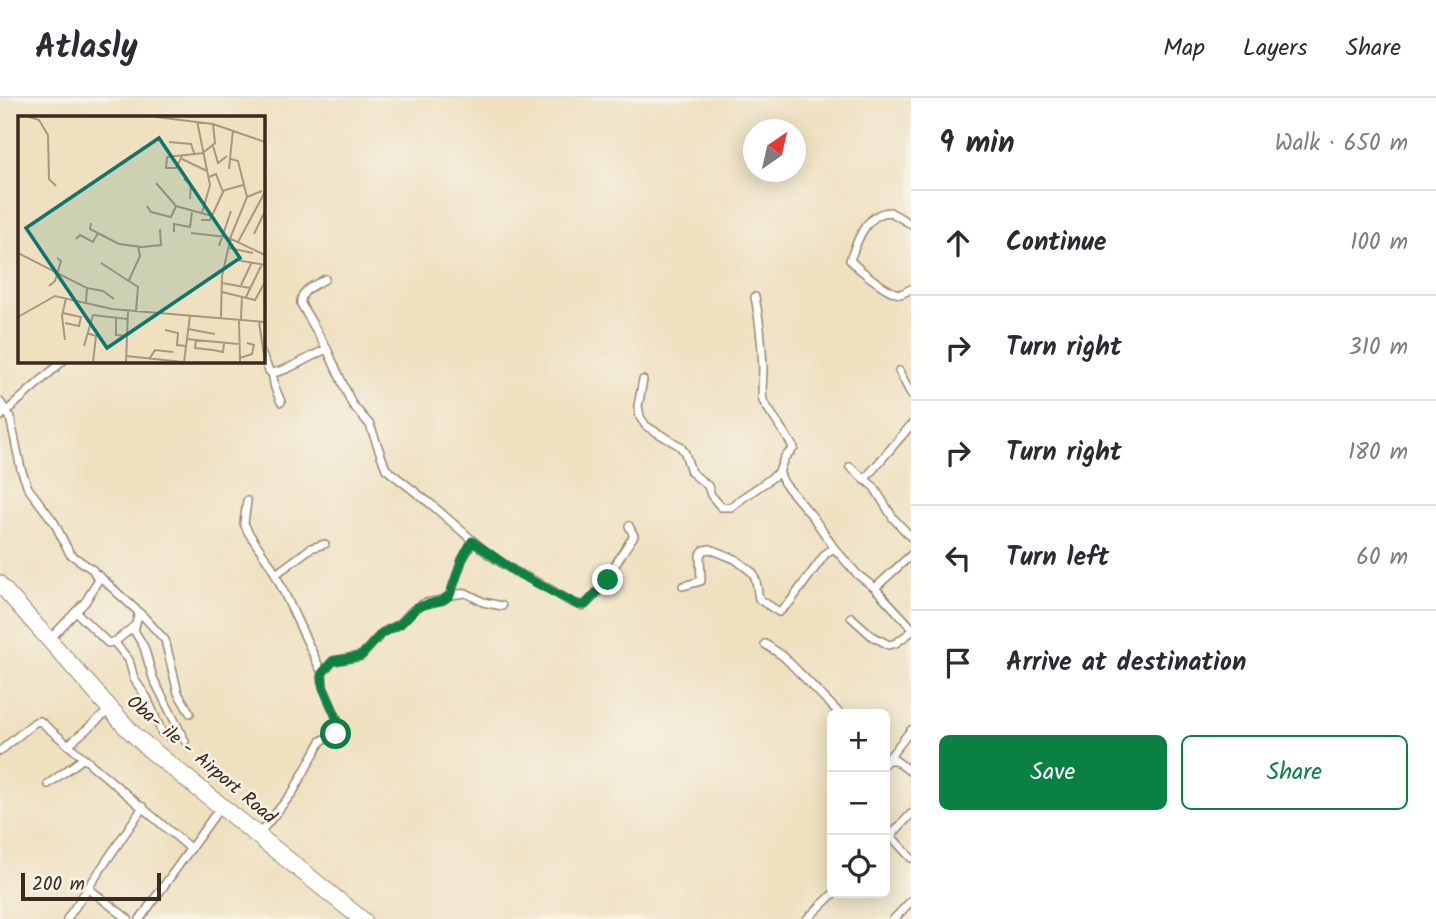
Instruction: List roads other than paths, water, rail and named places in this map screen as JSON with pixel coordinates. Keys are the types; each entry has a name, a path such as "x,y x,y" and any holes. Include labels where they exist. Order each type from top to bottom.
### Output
{"main road":[{"name":"Oba- ile - Airport Road","path":"0,580 136,733 356,919"},
{"name":"Oba- ile - Airport Road","path":"0,589 107,712 148,753 367,919"}],"street":[{"path":"911,224 890,212 876,216 863,230 850,260 870,279 897,293 911,289"},
{"path":"325,279 303,292 300,297 301,304 327,349 352,404 370,425 386,469 472,541 514,571 583,606 605,583 617,559 635,536 629,526"},
{"path":"643,380 638,406 640,417 646,426 680,446 691,472 708,486 710,495 721,507 731,507 747,493 770,480 779,472 784,458 794,448 763,401 761,323 755,297"},
{"path":"272,373 283,372 327,349"},
{"path":"264,360 272,373 281,402"},
{"path":"0,417 62,362"},
{"path":"899,371 911,394"},
{"path":"0,402 7,411 28,488 54,522 70,554 115,588 165,640 176,676 178,693 190,713"},
{"path":"864,480 911,425"},
{"path":"850,467 874,486 893,518 911,537"},
{"path":"779,472 784,483 813,517 834,548 858,575 875,588 911,629 890,645 872,636 852,617"},
{"path":"247,502 244,523 276,574 322,673 323,687 342,730 321,741 293,792 258,836"},
{"path":"450,595 472,541"},
{"path":"276,574 311,548 325,544"},
{"path":"683,586 699,583 702,579 700,555 704,550 710,549 743,564 754,576 759,599 779,612 790,602 826,553 834,548"},
{"path":"875,588 911,555"},
{"path":"51,638 97,585 97,575"},
{"path":"322,673 333,661 361,656 382,633 400,624 417,607 443,600 450,595 466,593 483,602 502,606"},
{"path":"76,612 104,642 114,642 133,627 139,612"},
{"path":"114,642 130,660 134,679 147,698 162,733 171,737 184,737 153,678 144,647 133,627"},
{"path":"765,644 783,656 835,709"},
{"path":"68,745 107,712"},
{"path":"0,751 37,721 43,723 191,849"},
{"path":"890,755 911,730"},
{"path":"48,784 84,758"},
{"path":"890,760 895,760 911,772"},
{"path":"67,919 143,807"},
{"path":"140,919 219,809"},
{"path":"890,837 911,814"},
{"path":"890,841 911,858"},
{"path":"88,888 128,919"},
{"path":"807,919 829,898"},
{"path":"895,919 911,901"}]}
